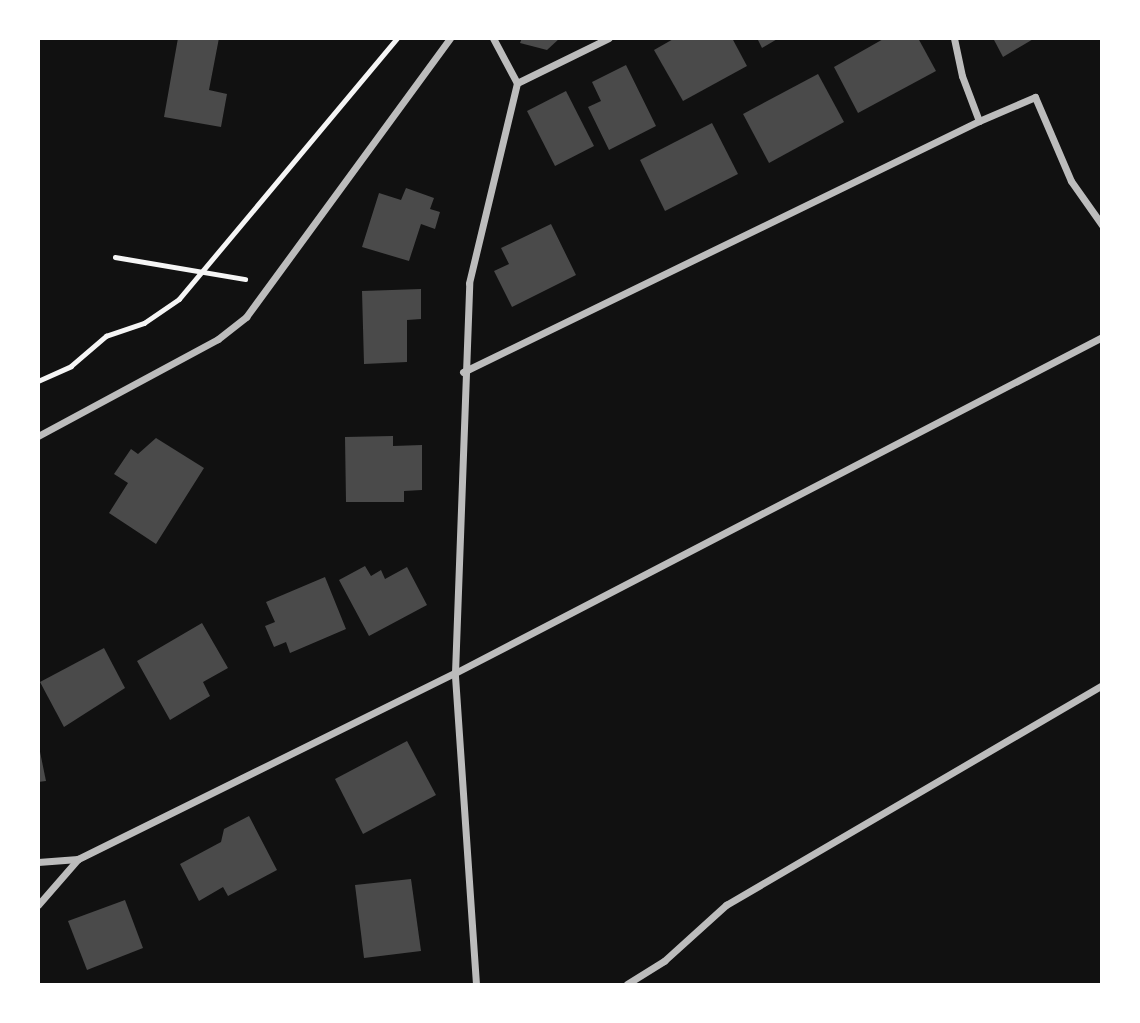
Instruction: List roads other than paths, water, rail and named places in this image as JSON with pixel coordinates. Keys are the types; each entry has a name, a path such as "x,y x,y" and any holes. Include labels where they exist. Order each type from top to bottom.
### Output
{"street":[{"path":"38,436 218,339 246,317 450,38"},
{"path":"476,985 455,673 463,372 469,283 517,83 493,38"},
{"path":"517,83 609,38"},
{"path":"954,38 962,76 979,121"},
{"path":"463,372 979,121 1035,97 1071,181 1101,225"},
{"path":"38,862 78,859 455,673 1101,337"},
{"path":"627,985 664,961 726,905 1101,685"},
{"path":"38,905 78,859"}]}
